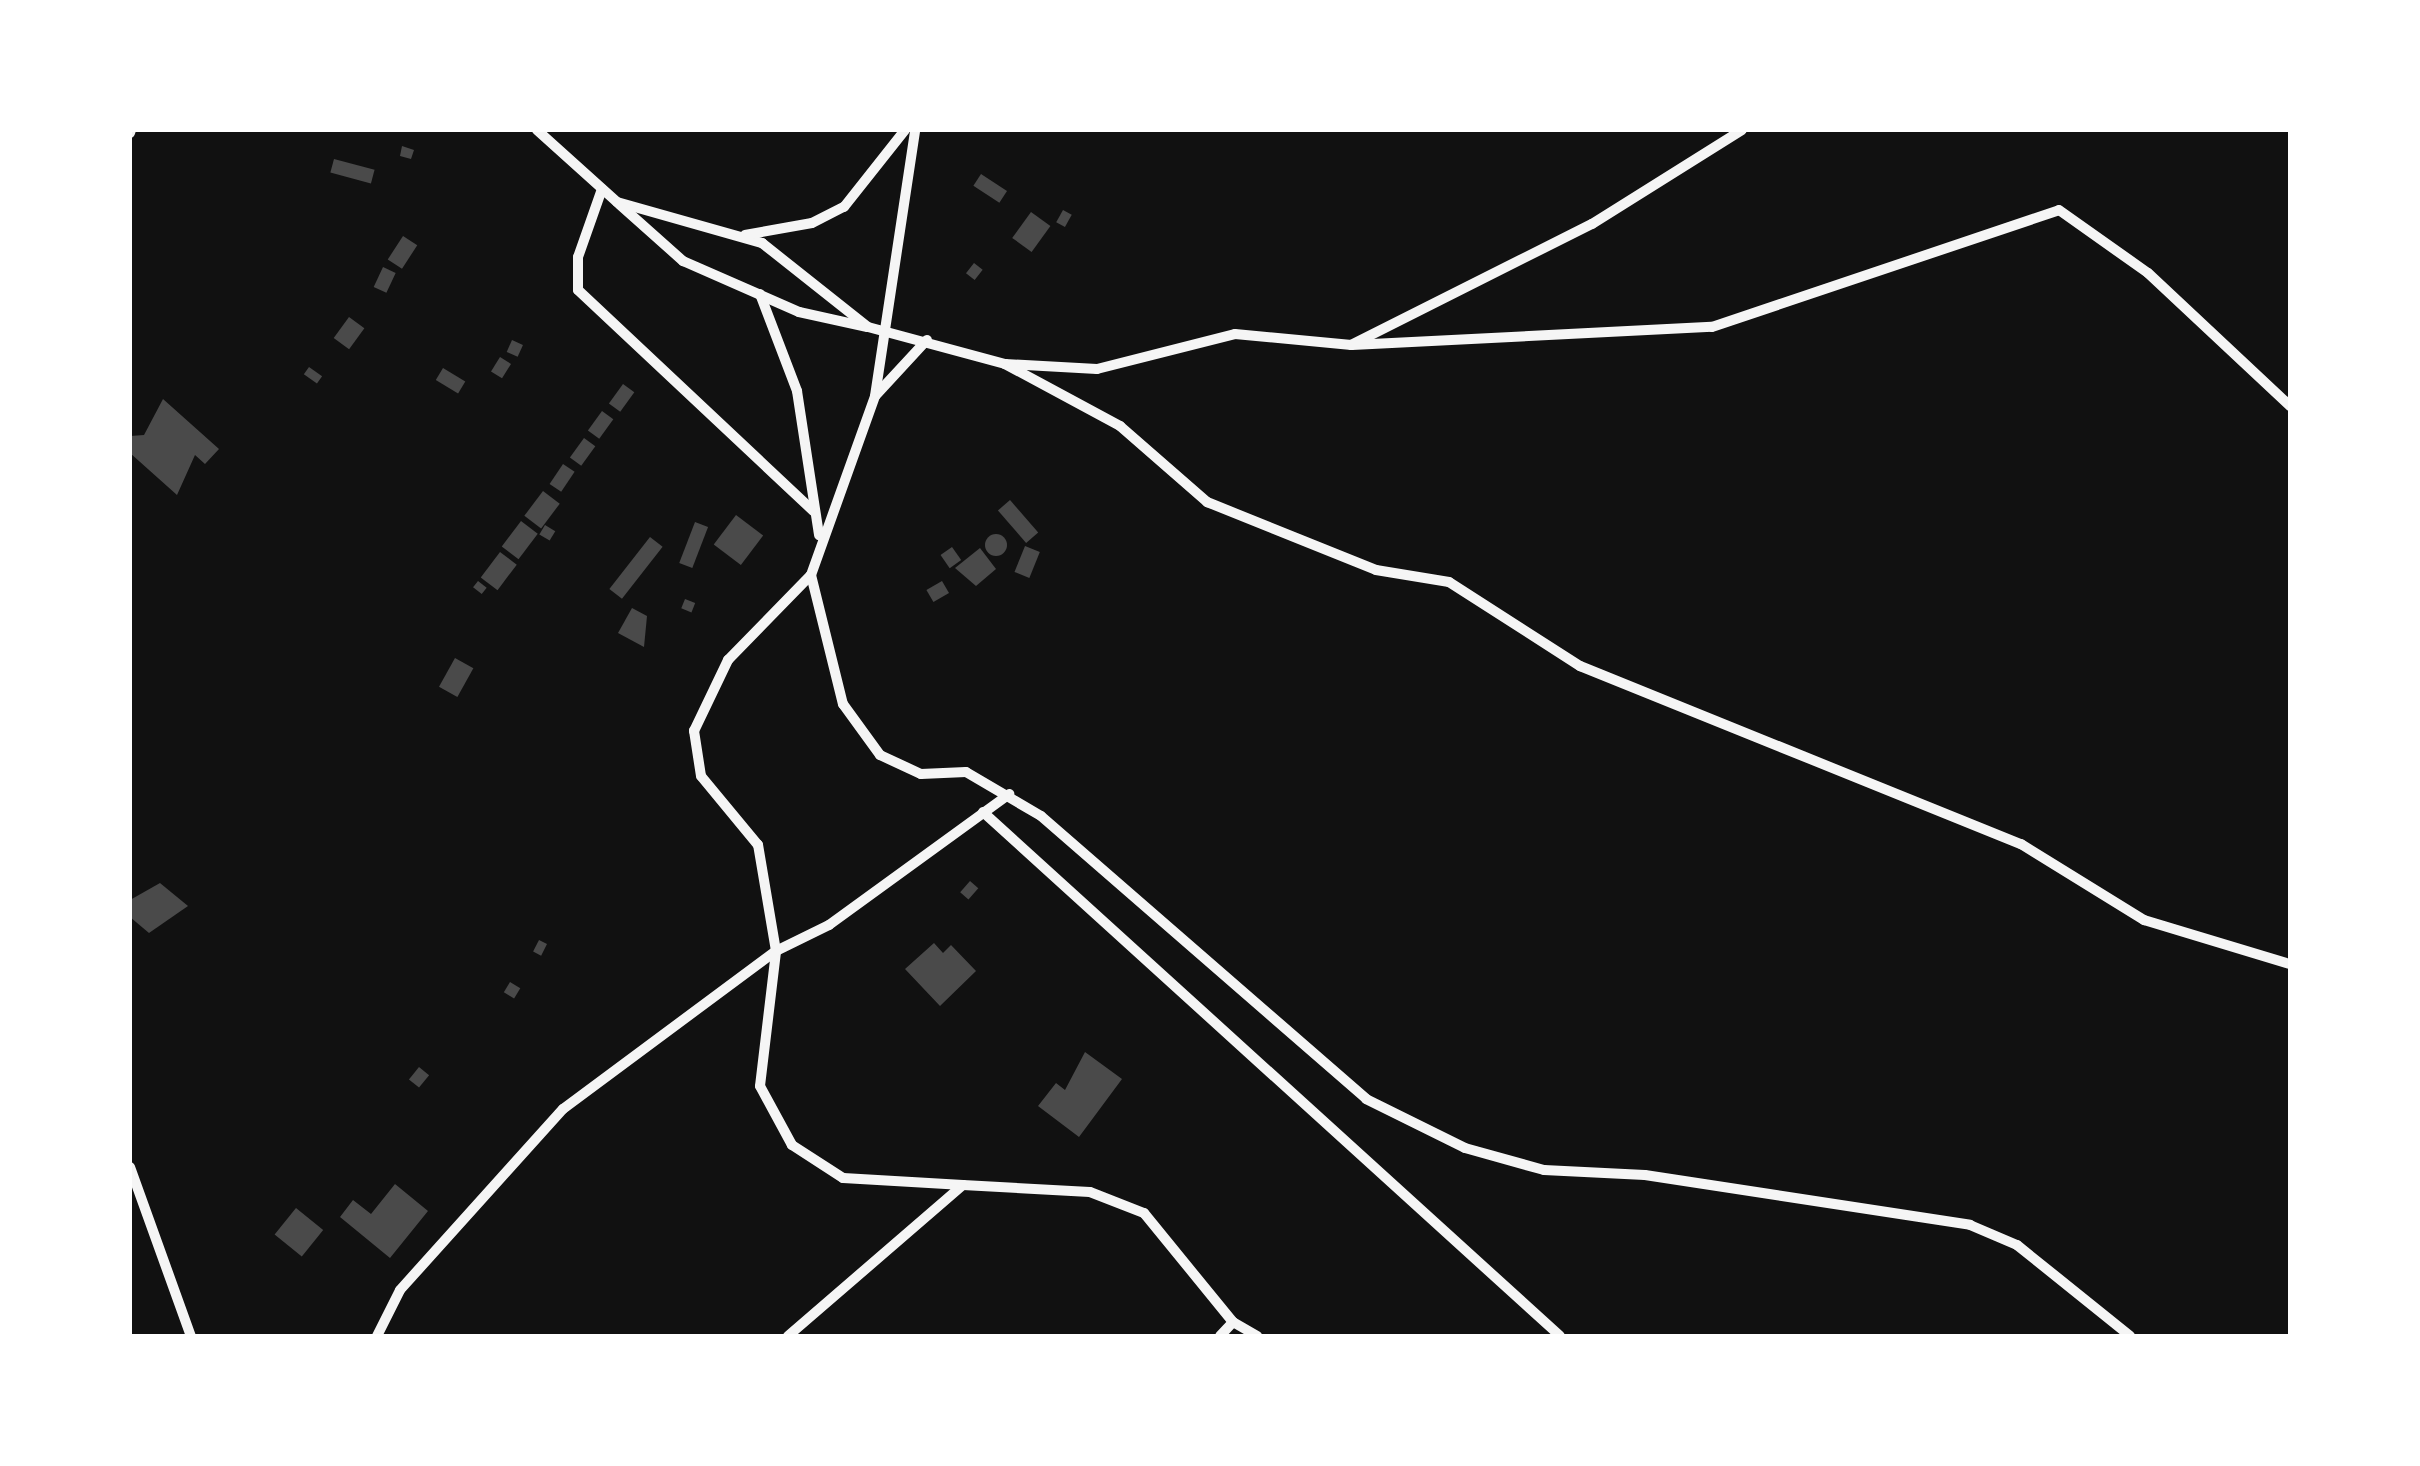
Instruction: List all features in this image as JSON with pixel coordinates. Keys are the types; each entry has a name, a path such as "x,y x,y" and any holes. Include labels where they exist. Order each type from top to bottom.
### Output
{"street":[{"path":"537,130 669,252 760,294 1005,364 1120,426 1207,502 1376,570 1449,582 1580,666 2022,844 2144,920 2290,964"},
{"path":"744,235 812,223 844,207 904,130"},
{"path":"875,396 874,329 915,130"},
{"path":"1351,345 1592,224 1742,130"},
{"path":"602,188 578,256 578,290 813,511"},
{"path":"617,202 744,235 874,329"},
{"path":"1005,364 1097,369 1236,334 1351,345 1712,327 1873,280 2059,210 2148,273 2290,406"},
{"path":"760,294 797,391 819,536"},
{"path":"927,340 875,396 819,536 811,575 855,728 901,769 966,772 1009,794 1143,896 1310,1057 1407,1120 1544,1170 1645,1175 1970,1225 2017,1245 2130,1336"},
{"path":"811,575 728,660 694,731 701,776 758,846 776,952 760,1086 792,1145 844,1178 1090,1192 1144,1213 1233,1322 1256,1336"},
{"path":"376,1336 400,1290 562,1109 776,952 829,925 1009,794"},
{"path":"983,812 1560,1336"},
{"path":"130,1167 191,1336"},
{"path":"788,1336 963,1184"},
{"path":"1220,1336 1233,1322"}],"building":[{"path":"402,146 414,150 411,159 400,156"},
{"path":"334,159 375,170 371,183 330,173"},
{"path":"981,174 1007,191 999,203 973,186"},
{"path":"1063,210 1072,215 1065,227 1056,222"},
{"path":"1031,212 1050,226 1032,252 1012,238"},
{"path":"403,236 417,245 402,269 388,259"},
{"path":"974,263 983,270 975,280 966,273"},
{"path":"383,267 396,273 386,293 374,287"},
{"path":"349,317 364,328 349,349 334,338"},
{"path":"512,340 523,345 518,357 507,352"},
{"path":"500,357 511,364 502,378 491,371"},
{"path":"309,367 322,376 317,384 304,374"},
{"path":"443,368 465,381 458,393 436,380"},
{"path":"623,384 634,392 620,412 609,403"},
{"path":"163,399 219,449 205,464 195,455 177,495 130,453 130,436 144,435"},
{"path":"602,411 613,419 599,439 588,430"},
{"path":"584,438 595,446 581,466 570,457"},
{"path":"563,464 575,472 561,492 550,484"},
{"path":"543,491 560,504 541,528 524,516"},
{"path":"1010,500 1038,532 1026,543 998,510"},
{"path":"736,515 763,535 741,565 714,545"},
{"path":"521,521 538,534 519,559 502,547"},
{"path":"695,522 708,527 692,568 679,563"},
{"path":"545,525 555,531 550,541 539,534"},
{"path":"996,534 1004,537 1004,553 996,556 988,553 985,545 988,537"},
{"path":"650,537 663,547 622,599 609,589"},
{"path":"1025,546 1040,552 1029,578 1015,572"},
{"path":"952,547 961,560 950,568 941,555"},
{"path":"980,548 996,569 976,586 955,568"},
{"path":"500,552 517,565 498,590 481,578"},
{"path":"478,581 487,588 482,594 473,587"},
{"path":"942,581 949,593 933,602 926,590"},
{"path":"685,599 695,603 691,612 681,608"},
{"path":"632,608 647,616 644,647 618,633"},
{"path":"455,658 473,668 457,697 439,687"},
{"path":"970,881 978,888 968,900 960,892"},
{"path":"160,883 188,906 149,933 130,917 130,900"},
{"path":"539,940 547,944 541,956 533,952"},
{"path":"934,943 943,953 951,945 976,971 940,1006 905,969"},
{"path":"510,982 520,988 514,998 504,992"},
{"path":"1085,1052 1122,1079 1079,1137 1038,1106 1056,1083 1065,1090"},
{"path":"419,1067 429,1075 419,1088 409,1079"},
{"path":"395,1184 428,1211 390,1258 340,1217 353,1200 371,1214"},
{"path":"296,1208 323,1230 302,1256 275,1234"}]}
